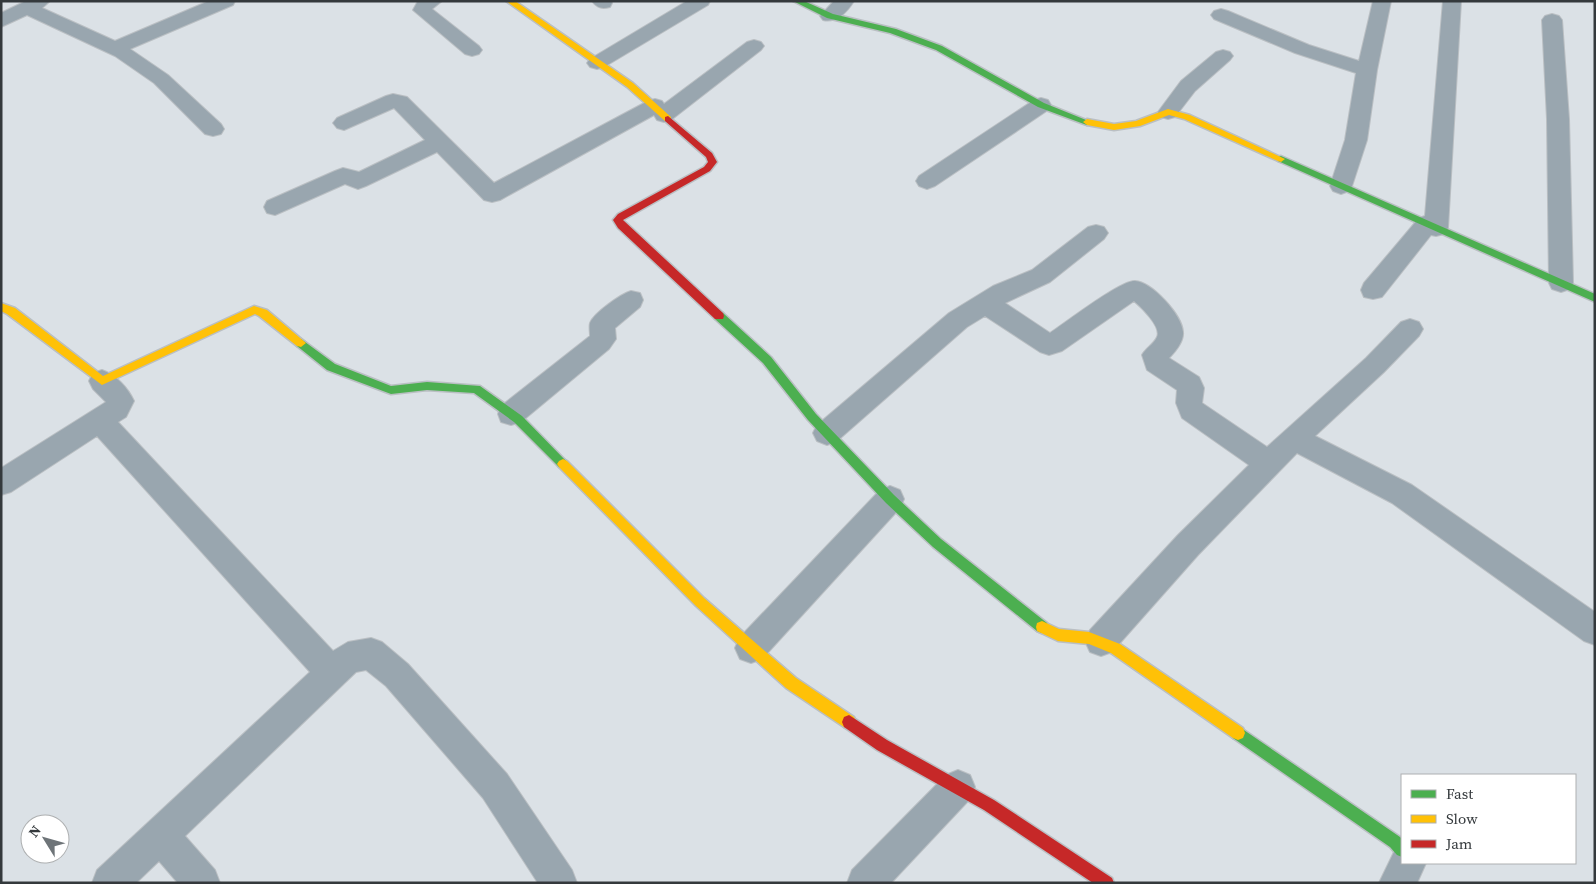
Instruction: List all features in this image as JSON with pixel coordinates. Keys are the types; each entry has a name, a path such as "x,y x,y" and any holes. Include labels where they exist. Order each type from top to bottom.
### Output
{"street":[{"path":"113,49 226,1"},
{"path":"433,1 423,6 422,10 472,50"},
{"path":"510,1 630,85 709,155 713,162 707,169 621,216 618,220 621,226 767,360 812,417 890,499 937,543 1047,631 1065,638 1088,638 1101,641 1115,648 1395,842 1401,849"},
{"path":"597,63 701,1"},
{"path":"797,1 830,16 893,31 939,48 1041,104 1080,121 1114,127 1137,124 1168,112 1188,86 1223,56"},
{"path":"830,16 845,1"},
{"path":"1341,186 1356,140 1367,70 1382,1"},
{"path":"1373,290 1431,226 1452,1"},
{"path":"1,21 34,5 113,49 122,52 161,78 213,129"},
{"path":"1221,16 1302,49 1367,70"},
{"path":"1552,20 1558,119 1561,283"},
{"path":"344,123 396,100 492,194 659,110 754,46"},
{"path":"927,181 1041,104"},
{"path":"1168,112 1187,116 1595,298"},
{"path":"275,207 343,176 350,177 358,182 440,141"},
{"path":"827,432 958,320 1002,293 1041,276 1096,233"},
{"path":"985,303 1049,345 1129,292 1138,291 1170,323 1172,335 1167,345 1155,355 1156,363 1190,385 1191,391 1188,405 1191,410 1268,463"},
{"path":"511,414 600,342 603,338 602,325 631,300"},
{"path":"1,307 11,311 102,381 121,401 121,404 99,420 1,483"},
{"path":"102,381 254,310 263,313 331,367 391,390 427,386 476,388 511,414 700,602 791,683 875,740 989,805 1108,883"},
{"path":"1101,641 1188,545 1268,463 1376,365 1410,329"},
{"path":"99,420 332,673"},
{"path":"1294,438 1402,494 1595,630"},
{"path":"751,648 890,499"},
{"path":"110,883 348,658 370,653 397,675 495,786 558,883"},
{"path":"865,883 958,787"},
{"path":"160,835 202,883"},
{"path":"1397,883 1407,864"}],"traffic: fast":[{"path":"797,1 830,16 893,31 939,48 1041,105 1087,122"},
{"path":"1281,159 1595,298"},
{"path":"719,316 767,360 812,417 890,499 937,543 1042,627"},
{"path":"301,343 331,367 391,390 427,386 476,389 518,419 563,464"},
{"path":"1238,733 1395,842 1401,849"}],"traffic: slow":[{"path":"510,1 630,85 668,119"},
{"path":"1087,122 1114,127 1137,124 1168,112 1187,117 1281,159"},
{"path":"1,307 11,311 102,381 254,310 263,313 301,343"},
{"path":"563,464 700,602 791,683 849,722"},
{"path":"1042,627 1058,635 1089,638 1115,648 1238,733"}],"traffic: jam":[{"path":"668,119 709,155 713,162 707,169 621,216 618,220 621,226 719,316"},
{"path":"849,722 882,745 989,805 1107,883"}]}
